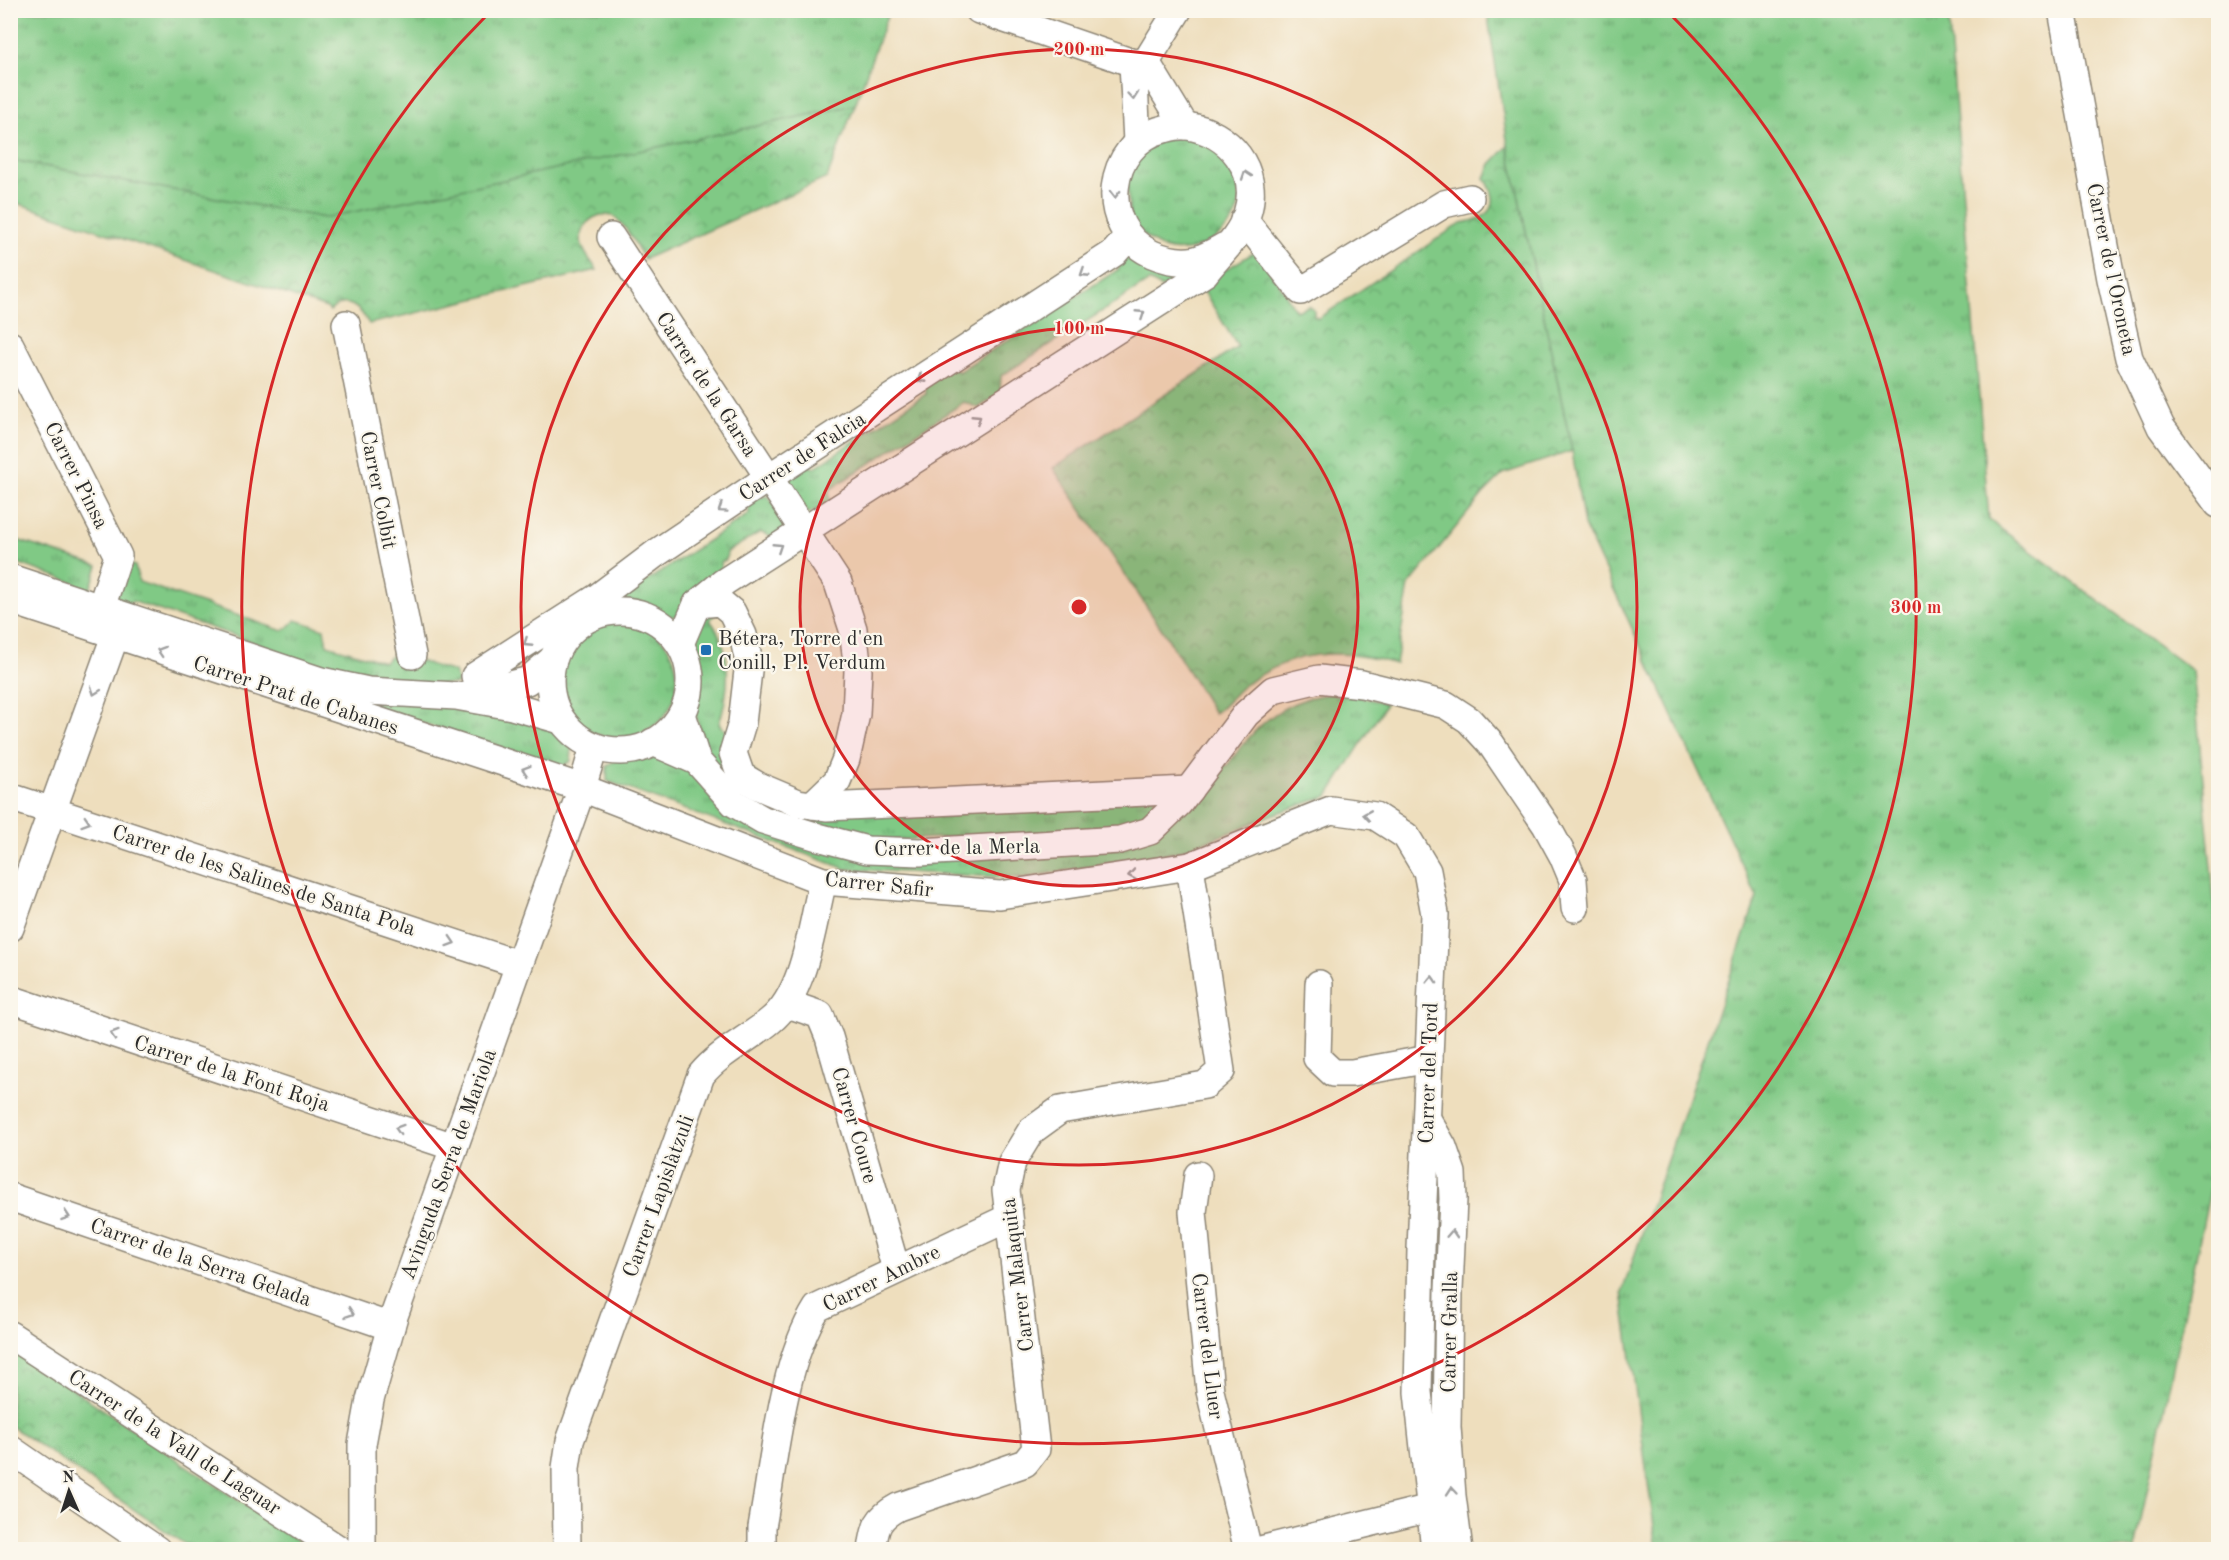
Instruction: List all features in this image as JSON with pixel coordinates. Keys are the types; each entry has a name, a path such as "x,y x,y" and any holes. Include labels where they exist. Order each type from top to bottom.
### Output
{"street":[{"path":"979,10 1139,62 1185,126"},
{"path":"1137,142 1139,62 1178,10"},
{"name":"Carrer de l'Oroneta","path":"2062,10 2111,279 2129,358 2161,427 2218,504"},
{"path":"680,644 697,604 724,582 1205,273 1238,233 1248,213 1250,183 1239,155 1224,140 1201,128 1180,125 1153,132 1137,142 1126,154 1118,169 1114,190 1115,208 1129,236 1144,250 1163,259 1184,262 1198,260 1225,246"},
{"path":"1244,220 1301,291 1444,204 1470,198"},
{"name":"Carrer de Falcia","path":"475,676 598,597 655,554 768,478 1114,254 1129,236"},
{"name":"Carrer de la Garsa","path":"611,237 838,583 853,629 858,671 856,714 846,759 837,781 812,805"},
{"name":"Carrer Colbit","path":"346,324 412,655"},
{"name":"Carrer Pinsa","path":"10,345 118,556 101,608"},
{"path":"10,578 321,681 368,691 456,696 512,706 561,720"},
{"name":"Carrer Prat de Cabanes","path":"10,600 582,788"},
{"name":"Carrer de la Merla","path":"697,604 720,603 732,612 743,634 749,662 742,723 733,753 741,776 798,803 838,807 1189,790"},
{"path":"623,611 645,615 665,627 680,644 687,661 690,679 688,697 682,714 669,730 653,742 634,750 614,751 594,747 575,736 561,720 552,701 549,680 553,659 563,639 580,623 600,614 623,611"},
{"path":"10,928 115,636"},
{"path":"456,696 527,681 553,659"},
{"name":"Carrer de la Merla","path":"682,714 697,761 734,803 763,819 867,850 920,852 1120,840 1149,831 1179,803 1246,714 1273,690 1319,679 1362,684 1446,705 1469,720 1491,744 1546,825 1573,880 1575,908"},
{"name":"Carrer de la Merla","path":"653,742 697,761"},
{"name":"Avinguda Serra de Mariola","path":"362,1550 362,1444 370,1401 391,1326 582,788 594,747"},
{"name":"Carrer Safir","path":"582,788 823,881 1000,896 1190,866"},
{"name":"Carrer de les Salines de Santa Pola","path":"10,796 518,964"},
{"name":"Carrer del Tord","path":"1190,866 1331,810 1375,816 1406,836 1427,871 1435,914 1418,1392 1435,1550"},
{"name":"Carrer Malaquita","path":"872,1550 875,1532 884,1515 898,1507 1025,1464 1036,1449 1006,1190 1012,1161 1031,1131 1060,1110 1205,1085 1221,1071 1190,866"},
{"name":"Carrer Lapislàtzuli","path":"567,1550 566,1468 570,1441 701,1075 712,1062 772,1020 788,1004 799,979 823,881"},
{"path":"1318,984 1317,1058 1333,1073 1352,1073 1429,1059"},
{"name":"Carrer de la Font Roja","path":"10,999 454,1147"},
{"name":"Carrer Coure","path":"788,1004 820,1015 829,1036 896,1269"},
{"name":"Carrer Gralla","path":"1426,1119 1443,1147 1452,1173 1447,1427 1459,1550"},
{"name":"Carrer del Lluer","path":"1198,1175 1193,1212 1210,1391 1248,1550"},
{"name":"Carrer de la Serra Gelada","path":"10,1197 391,1326"},
{"name":"Carrer Ambre","path":"762,1550 762,1527 786,1389 806,1325 817,1308 1008,1218"},
{"name":"Carrer de la Vall de Laguar","path":"10,1335 340,1550"},
{"path":"10,1449 133,1542 157,1550"},
{"path":"1260,1550 1430,1508"}],"green space":[{"path":"10,11 889,11 855,105 325,219 11,160"},
{"path":"1487,11 1948,11 1989,520 2193,671 2218,945 2218,1152 2135,1549 1657,1549 1622,1292 1757,897 1584,525 1572,451 1508,146"},
{"path":"855,105 827,178 644,259 622,224 613,216 601,215 585,225 581,237 584,250 597,270 369,324 362,313 347,304 336,306 330,311 327,308 11,201 11,160 325,218"},
{"path":"1190,131 1235,166 1239,204 1229,226 1220,235 1197,247 1172,250 1157,245 1131,224 1125,167 1135,150"},
{"path":"1508,146 1572,451 1503,474 1483,494 1409,585 1396,664 1354,655 1335,654 1298,659 1280,665 1243,686 1214,713 1167,637 1053,468 1238,347 1200,285 1258,250 1296,311 1309,306 1314,310 1314,317 1319,318 1461,223 1487,214 1493,203 1493,196 1485,178 1491,164"},
{"path":"1119,252 1182,274 1162,288 1149,281 1001,376 1000,394 978,408 964,402 829,490 830,505 808,513 785,481 800,462 814,468 926,394 925,378 951,362 958,372 1119,269"},
{"path":"768,496 785,523 783,530 771,537 760,532 727,552 726,560 720,563 722,571 676,616 666,617 639,602 615,600 622,581 636,588 749,514 748,499"},
{"path":"11,538 98,566 89,591 77,589 75,583 11,561"},
{"path":"126,563 135,566 139,582 283,631 296,620 324,629 327,645 384,662 395,653 454,672 458,681 456,684 390,685 279,658 277,650 132,601 127,606 114,601"},
{"path":"11,583 456,705 540,719 570,743 571,761 560,768 552,767"},
{"path":"717,612 710,620 723,644 726,657 727,684 719,724 728,733 725,743 788,805 1151,790 1158,805 1143,820 1123,829 872,841 748,802 710,763 695,713 697,677 692,642 696,620"},
{"path":"618,620 641,624 660,637 673,656 677,679 673,702 660,721 641,734 618,738 595,734 576,721 563,702 559,679 563,656 576,637 595,624"},
{"path":"1328,694 1362,697 1386,704 1328,796 1268,816 1179,851 1022,878 846,869 607,781 607,766 620,759 653,757 668,761 849,856 1119,847 1218,762 1227,766 1247,739 1270,718 1296,703"},
{"path":"10,1349 310,1549 192,1549 11,1426"}],"place":[{"name":"Bétera, Torre d'en Conill, Pl. Verdum","path":"706,650"}]}
